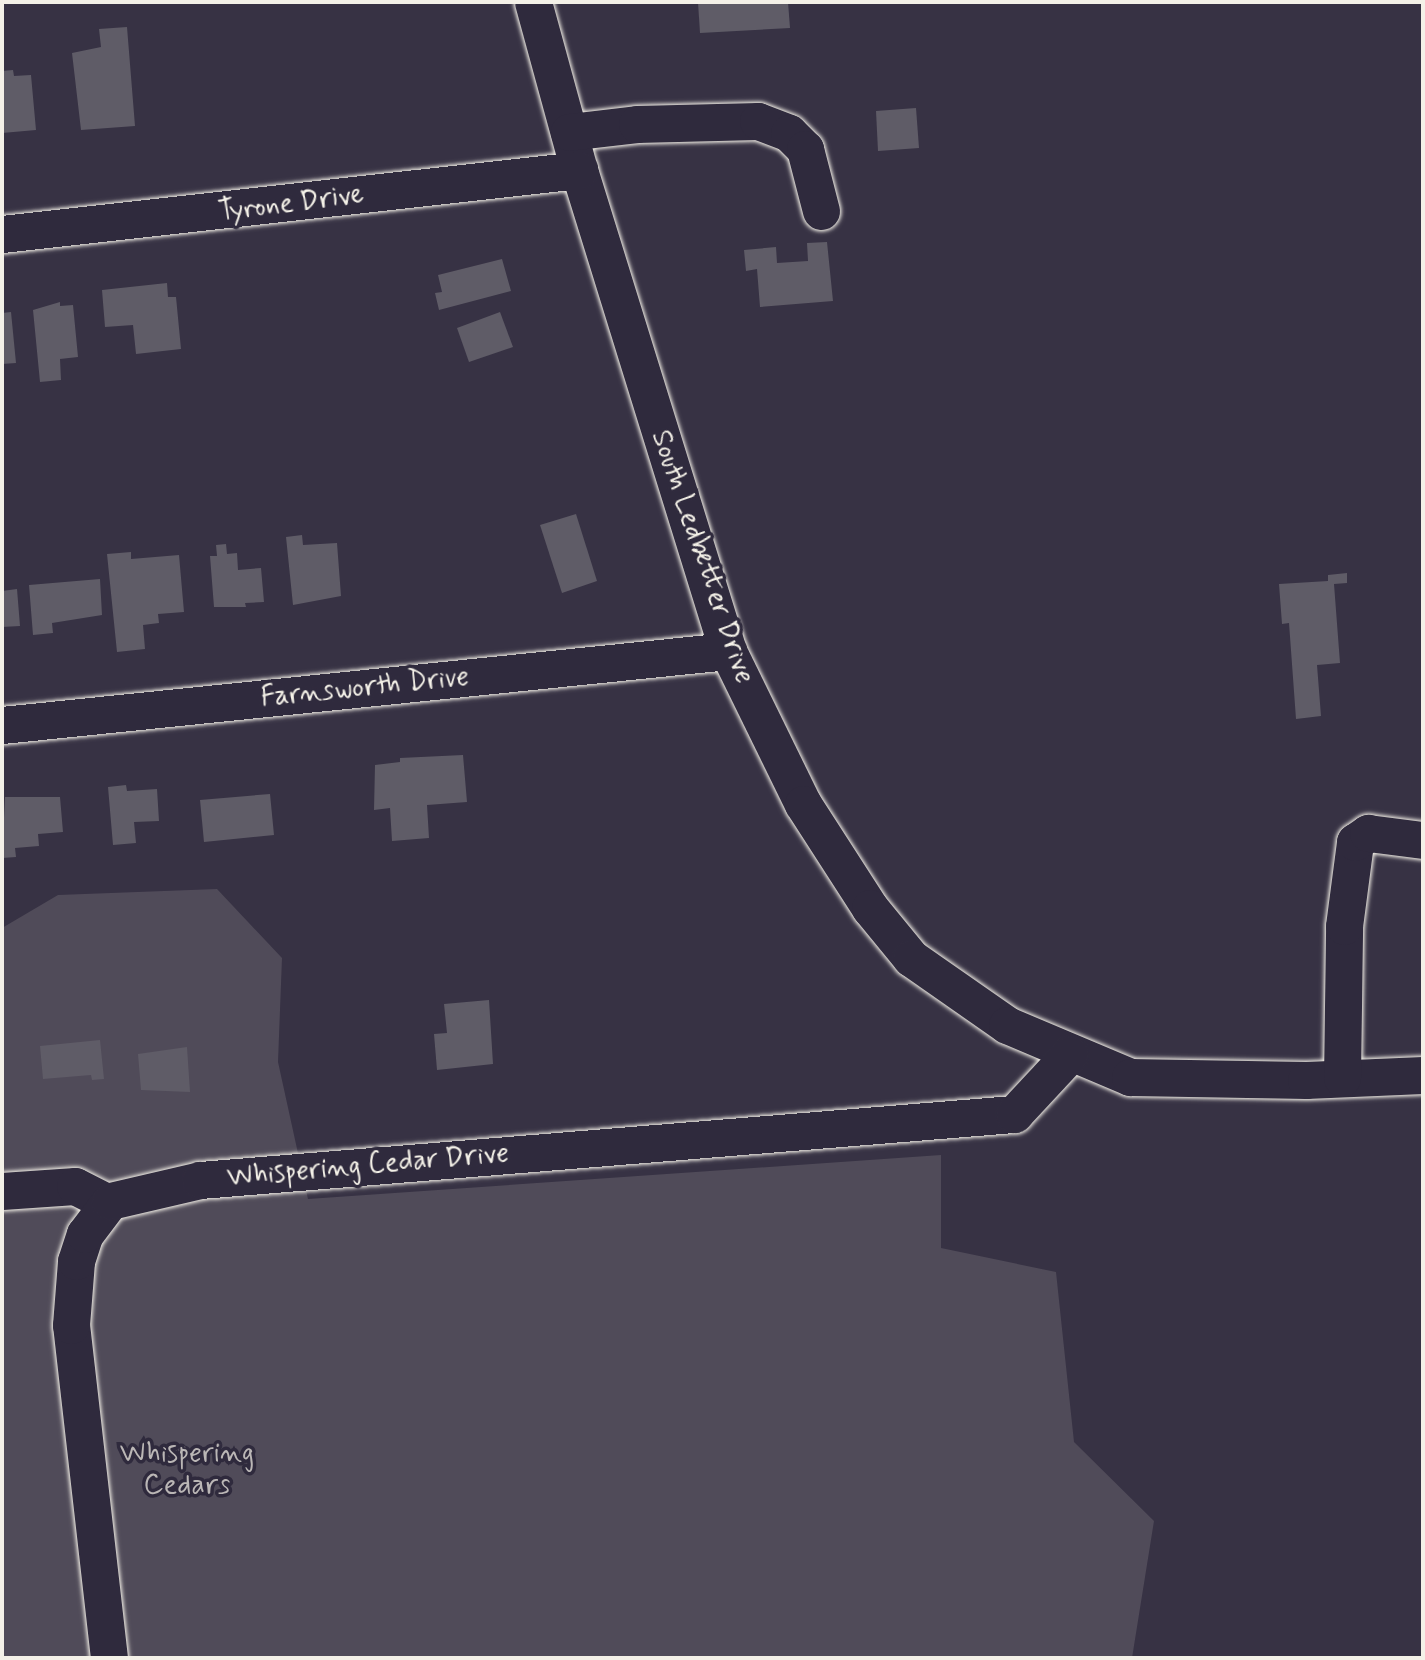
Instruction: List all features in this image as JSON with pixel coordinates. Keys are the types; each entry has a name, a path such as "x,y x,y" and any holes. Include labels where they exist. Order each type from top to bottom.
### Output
{"street":[{"name":"South Ledbetter Drive","path":"533,2 579,170 729,651 803,804 837,862 911,958 1007,1025 1070,1055 1130,1077 1342,1078 1423,1075"},
{"path":"569,132 637,124 758,121 789,133 805,149 821,211"},
{"name":"Tyrone Drive","path":"2,234 579,170"},
{"name":"Farnsworth Drive","path":"2,725 729,651"},
{"path":"1342,1078 1344,926 1355,842 1368,832 1423,840"},
{"name":"Whispering Cedar Drive","path":"108,1203 145,1189 200,1180 1014,1114 1070,1055"},
{"path":"2,1191 75,1186 108,1203 85,1234 76,1261 71,1325 109,1658"}],"green space":[{"name":"Whispering Cedars","path":"217,889 282,958 278,1062 308,1199 941,1155 941,1248 1056,1272 1074,1442 1154,1521 1132,1658 2,1658 2,928 58,895"}],"building":[{"path":"698,2 788,2 790,28 700,33"},
{"path":"127,27 135,126 81,130 72,53 101,47 99,29"},
{"path":"13,70 14,76 31,75 36,130 2,133 2,71"},
{"path":"916,108 919,148 878,151 876,111"},
{"path":"827,242 833,301 760,307 757,269 746,271 744,250 776,247 777,263 808,261 807,243"},
{"path":"502,259 511,291 439,310 435,293 442,292 438,275"},
{"path":"167,283 168,297 176,297 181,349 136,354 133,325 105,327 102,290"},
{"path":"60,302 60,306 73,305 78,357 60,359 61,380 40,382 33,310"},
{"path":"11,312 16,363 2,364 2,313"},
{"path":"500,312 513,347 469,362 457,328"},
{"path":"576,514 597,581 562,593 540,525"},
{"path":"302,535 303,545 337,543 341,596 293,605 286,537"},
{"path":"226,544 227,554 237,553 238,570 261,568 264,602 245,603 246,607 214,607 210,556 217,556 216,545"},
{"path":"131,552 131,559 179,555 184,612 158,614 159,623 143,625 145,649 117,652 107,554"},
{"path":"1347,573 1347,583 1334,584 1340,663 1317,665 1321,716 1296,719 1289,623 1282,624 1279,584 1328,581 1328,575"},
{"path":"100,579 102,615 52,623 53,633 33,635 29,585"},
{"path":"17,589 20,626 2,627 2,591"},
{"path":"463,755 467,802 427,805 429,838 392,841 390,808 374,810 375,765 400,762 400,758"},
{"path":"126,785 127,791 157,789 159,821 134,822 136,843 113,845 108,787"},
{"path":"270,794 274,835 204,842 200,800"},
{"path":"5,797 60,797 63,832 38,834 39,846 15,848 16,857 2,858"},
{"path":"489,1000 493,1064 437,1070 434,1034 447,1033 444,1004"},
{"path":"100,1040 104,1079 92,1080 91,1075 43,1079 40,1046"},
{"path":"187,1047 190,1092 141,1090 138,1054"}]}
